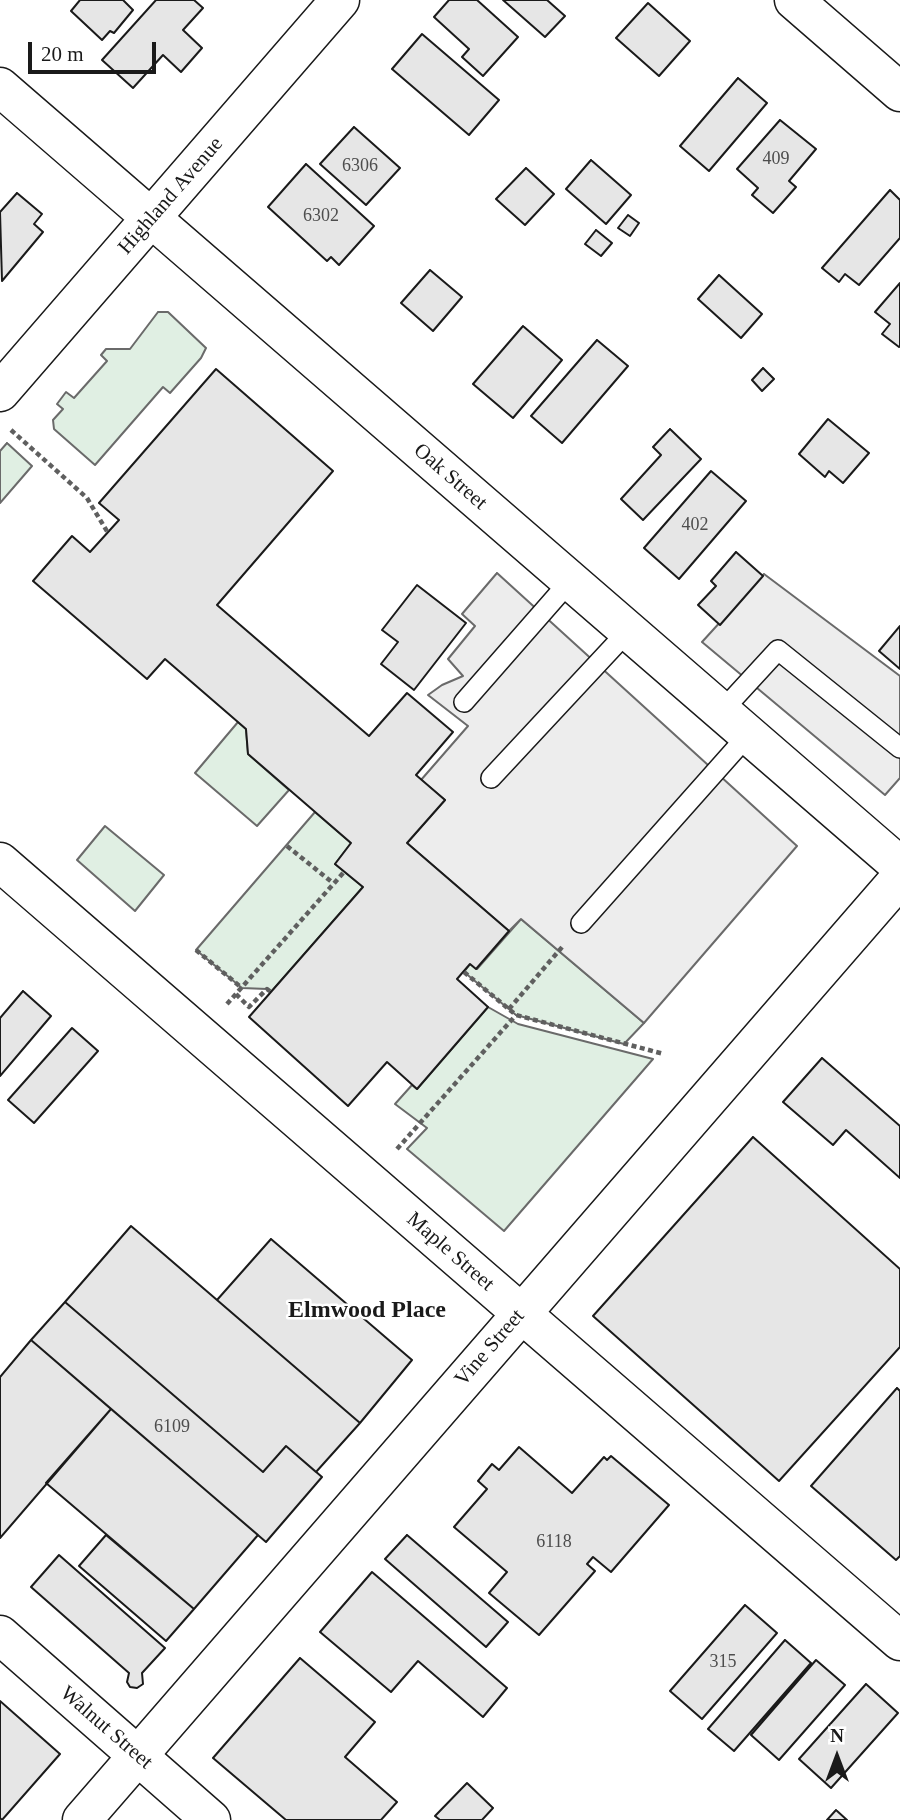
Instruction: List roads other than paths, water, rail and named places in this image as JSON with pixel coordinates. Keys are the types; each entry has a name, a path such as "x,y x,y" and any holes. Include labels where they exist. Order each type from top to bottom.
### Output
{"street":[{"name":"Highland Avenue","path":"0,392 340,0"},
{"path":"793,0 900,92"},
{"name":"Oak Street","path":"0,87 900,866"},
{"name":"Maple Street","path":"0,863 900,1641"},
{"name":"Vine Street","path":"82,1820 900,878"},
{"name":"Walnut Street","path":"0,1635 211,1820"}],"lane":[{"path":"464,702 570,581"},
{"path":"491,778 628,631"},
{"path":"582,923 735,723 778,650 900,748"}],"district":[{"name":"Elmwood Place","path":"367,1311"}]}
